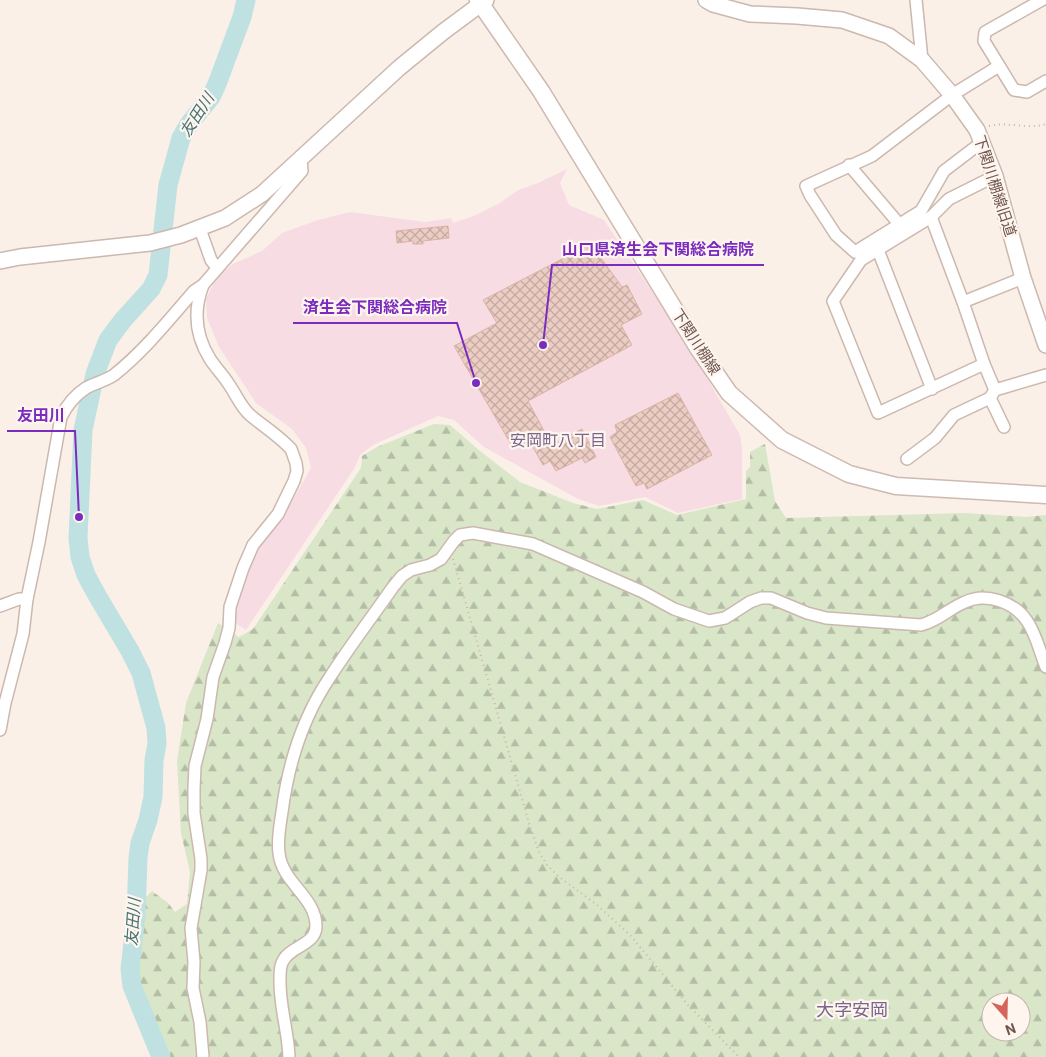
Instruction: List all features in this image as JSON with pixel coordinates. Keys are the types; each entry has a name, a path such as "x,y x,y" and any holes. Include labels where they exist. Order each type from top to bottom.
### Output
{"main road":[{"name":"下関川棚線","path":"481,1 541,91 698,348 730,393 782,440 849,474 896,486 1046,495"}],"street":[{"name":"下関川棚線旧道","path":"706,0 713,4 750,14 842,20 889,36 922,60 952,95 979,136 995,176 1023,278 1046,345"},
{"path":"916,0 922,60"},
{"path":"1042,0 985,32 984,41 1014,90 1027,92 1046,81"},
{"path":"0,261 20,257 150,243 200,229 225,218 262,194 399,68 481,1"},
{"path":"979,136 944,171 921,211 855,252 836,235 806,186 872,156 952,95 999,66"},
{"path":"204,1057 200,1022 193,988 192,928 201,870 194,813 195,766 207,719 213,677 227,636 230,607 243,568 253,545 278,514 287,498 297,471 291,449 248,413 210,359 201,342 197,323 197,302 203,286 217,268 302,171 301,160"},
{"path":"849,166 900,225"},
{"path":"984,364 878,413 833,301 861,260 931,217 949,198 995,176"},
{"path":"931,217 963,302 1004,427"},
{"path":"200,229 217,268"},
{"path":"878,250 932,389"},
{"path":"963,302 1023,278"},
{"path":"0,730 23,634 27,599 61,416 68,404 87,388 103,382 114,375 145,347 194,291 203,286"},
{"path":"907,459 935,438 954,415 992,394 1046,374"},
{"path":"289,1057 279,994 282,962 289,953 308,942 316,932 316,919 311,906 290,881 281,865 278,852 284,799 292,759 300,736 329,678 393,587 402,576 411,570 430,565 441,559 460,535 467,533 533,544 643,592 674,609 709,621 725,618 750,602 771,598 807,613 826,618 921,625 934,622 966,601 979,598 997,599 1017,610 1026,619 1033,631 1046,667"},
{"path":"0,606 20,599 27,599"}],"path":[{"path":"979,136 1000,124 1035,126 1046,124"},
{"path":"449,548 459,575 529,824 539,852 547,865 558,876 597,905 630,935 688,1005 740,1057"}],"shaded area":[{"path":"567,169 560,183 569,205 604,220 686,342 740,435 742,447 742,499 678,513 645,497 599,506 578,499 484,447 454,420 438,416 373,445 360,455 354,469 246,630 232,621 237,594 266,532 281,520 311,468 306,448 292,429 256,403 219,347 207,318 206,298 218,276 233,264 262,251 282,233 318,220 350,212 425,222 451,218 453,223 476,215 500,203 518,190"}],"green space":[{"path":"434,424 450,425 520,482 573,503 597,509 643,500 677,515 746,499 746,471 750,467 750,452 765,444 775,501 786,518 966,513 1026,517 1046,515 1046,1057 152,1057 166,1050 139,992 138,959 143,900 152,891 168,903 175,912 187,904 190,872 181,833 177,761 186,703 218,623 239,637 253,629 361,468 362,456 377,447"}],"building":[{"path":"448,226 449,238 423,241 423,244 413,244 413,241 397,243 396,231"},
{"path":"591,244 622,287 627,285 642,314 621,325 632,345 528,401 549,440 554,438 556,443 582,429 596,457 585,463 582,458 556,471 550,461 543,465 530,442 522,446 518,441 512,446 454,346 497,323 483,300"},
{"path":"678,393 712,455 647,489 644,483 636,486 610,437 617,432 615,425"}],"waterway":[{"name":"友田川","path":"161,1057 132,986 130,969 136,915 140,843 153,797 154,760 157,744 156,728 141,673 86,575 80,557 78,538 83,430 95,374 108,340 151,289 158,275 168,185 181,138 189,124 211,97 242,17 246,0"}],"place":[{"name":"山口県済生会下関総合病院","path":"543,345"},
{"name":"済生会下関総合病院","path":"476,383"},
{"name":"友田川","path":"79,517"}],"district":[{"name":"安岡町八丁目","path":"558,440"},
{"name":"大字安岡","path":"852,1009"}]}
